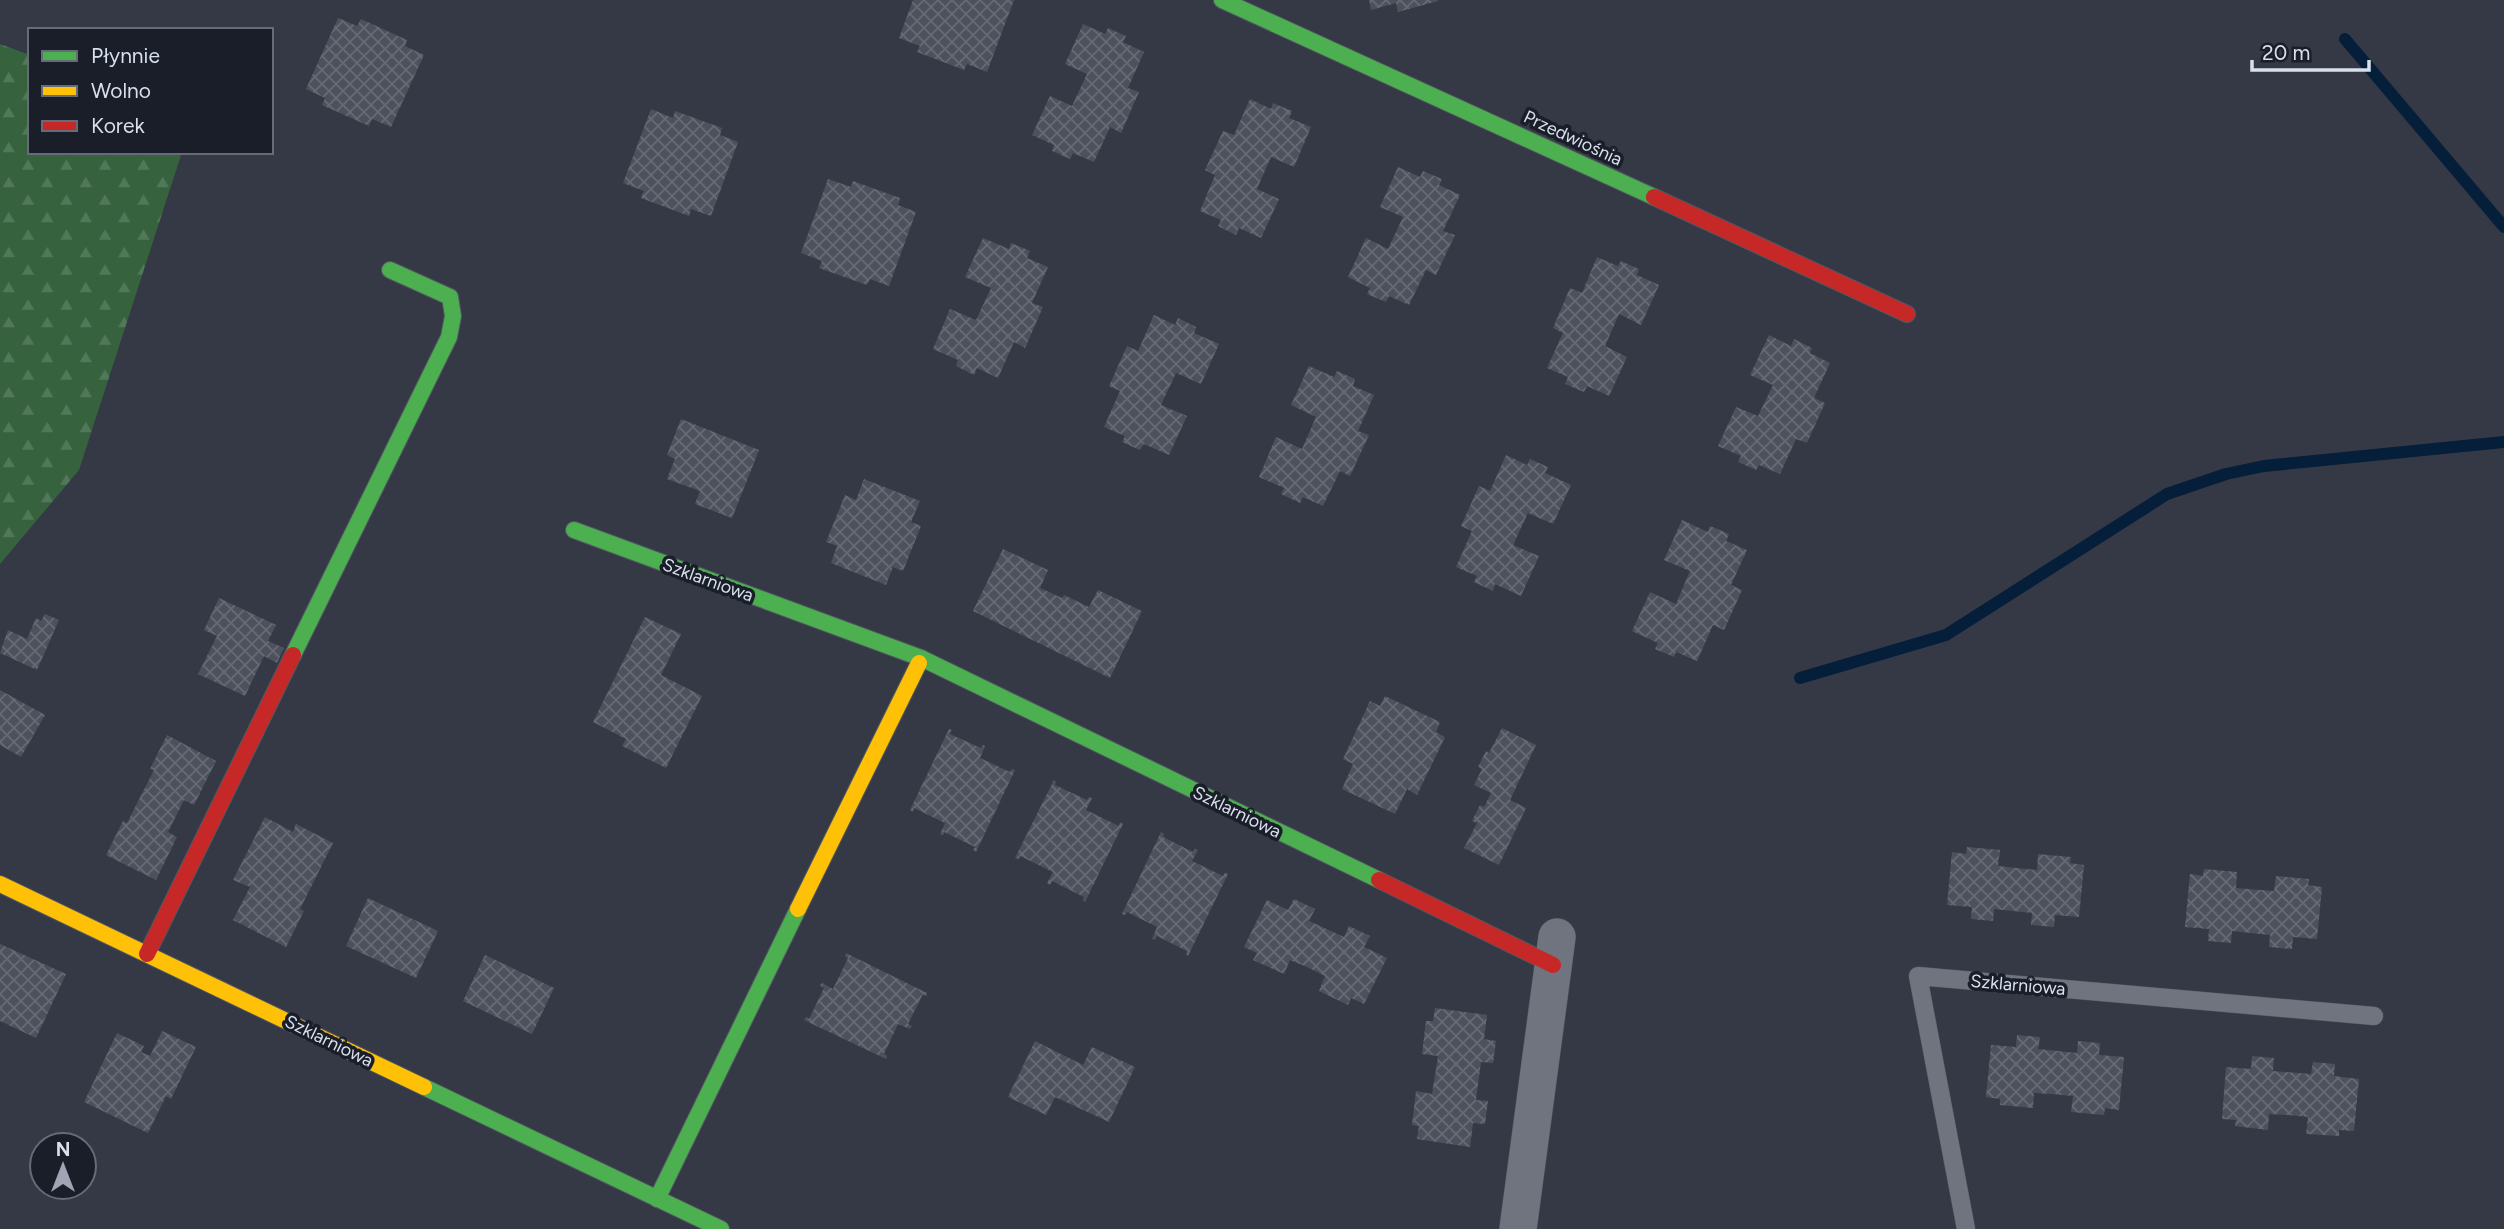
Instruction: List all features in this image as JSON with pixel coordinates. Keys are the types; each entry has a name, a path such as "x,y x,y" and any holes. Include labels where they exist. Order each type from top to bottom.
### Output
{"street":[{"name":"Przedwiośnia","path":"1222,0 1907,314"},
{"path":"147,954 449,337 453,316 450,297 390,270"},
{"name":"Szklarniowa","path":"574,530 921,658 1555,951 1518,1229"},
{"path":"657,1199 921,658"},
{"name":"Szklarniowa","path":"0,884 721,1229"}],"lane":[{"name":"Szklarniowa","path":"1965,1229 1918,976 2374,1016"}],"green space":[{"path":"0,44 28,54 28,154 181,154 79,470 0,564"}],"building":[{"path":"913,0 1014,0 987,72 967,64 964,70 917,52 920,46 899,38"},
{"path":"1369,0 1438,1 1398,12 1396,3 1371,10"},
{"path":"338,18 357,26 361,19 407,40 405,46 424,55 391,127 372,119 369,126 322,105 325,98 306,89"},
{"path":"1083,24 1105,34 1108,28 1126,36 1123,42 1144,52 1128,88 1139,92 1121,133 1110,127 1094,162 1073,153 1070,159 1052,151 1054,145 1032,135 1050,96 1072,106 1087,74 1065,64"},
{"path":"1250,99 1271,109 1273,103 1292,111 1289,118 1311,127 1294,167 1271,157 1257,189 1279,199 1261,238 1239,228 1236,235 1218,226 1221,220 1200,211 1215,175 1205,170 1223,131 1234,135"},
{"path":"651,109 673,118 675,111 722,128 720,135 738,142 711,216 691,209 689,216 641,198 644,191 623,183"},
{"path":"1398,167 1420,177 1423,171 1442,179 1439,185 1460,195 1443,231 1455,235 1436,275 1426,270 1409,305 1389,296 1386,302 1367,294 1370,288 1348,277 1366,238 1388,249 1403,217 1380,207"},
{"path":"828,179 851,187 853,181 900,198 898,205 916,212 889,286 870,279 867,285 819,268 822,261 801,253"},
{"path":"983,238 1009,249 1011,243 1030,251 1027,258 1048,267 1032,303 1043,307 1025,348 1014,342 998,378 977,368 974,375 956,366 958,360 933,349 950,309 976,320 991,288 965,277"},
{"path":"1597,257 1618,266 1621,261 1639,269 1637,275 1659,285 1641,325 1619,314 1605,346 1627,357 1609,396 1587,386 1584,392 1565,384 1568,377 1547,368 1563,333 1553,328 1570,288 1582,293"},
{"path":"1154,315 1175,325 1178,318 1196,327 1194,333 1219,344 1201,384 1176,373 1161,405 1187,416 1169,455 1144,444 1140,450 1122,442 1125,436 1104,427 1120,391 1109,386 1127,346 1138,351"},
{"path":"1769,335 1791,346 1794,339 1812,348 1810,353 1830,363 1814,398 1825,403 1807,443 1796,439 1780,474 1759,465 1756,470 1738,462 1741,456 1718,446 1736,407 1758,416 1773,385 1750,375"},
{"path":"1309,366 1334,377 1337,371 1355,379 1353,386 1374,395 1358,431 1369,435 1350,476 1340,471 1323,506 1303,497 1300,503 1281,494 1284,488 1259,477 1276,437 1302,449 1316,417 1291,405"},
{"path":"681,419 759,450 732,518 695,504 700,491 667,479 675,459 667,455"},
{"path":"1506,455 1527,465 1530,459 1548,467 1545,473 1571,485 1553,524 1528,513 1513,545 1539,556 1521,596 1495,584 1493,591 1474,582 1477,576 1456,567 1472,531 1461,526 1479,486 1490,491"},
{"path":"864,479 920,501 911,522 921,526 903,571 893,567 886,585 831,563 837,546 826,542 845,495 856,500"},
{"path":"1682,520 1708,532 1710,526 1729,534 1726,541 1747,550 1731,585 1742,590 1724,630 1713,625 1697,661 1676,652 1674,657 1655,649 1658,643 1632,631 1650,592 1676,604 1690,571 1664,560"},
{"path":"1003,549 1048,570 1040,588 1062,598 1064,595 1089,607 1098,590 1142,611 1110,678 973,611"},
{"path":"219,598 276,625 268,641 284,648 277,663 264,656 245,696 198,674 217,636 204,630"},
{"path":"45,614 59,620 37,670 0,653 8,630 27,639 36,618 41,621"},
{"path":"645,617 681,634 661,675 702,696 666,768 622,746 626,739 593,722"},
{"path":"0,690 45,715 21,757 0,745"},
{"path":"1385,696 1440,722 1436,732 1445,737 1417,795 1407,789 1395,814 1342,789 1353,764 1343,759 1370,701 1380,706"},
{"path":"1502,728 1536,745 1510,800 1526,808 1499,865 1464,848 1477,823 1472,821 1480,805 1484,807 1491,793 1474,785 1482,769 1478,767"},
{"path":"949,729 952,730 950,734 981,748 985,746 980,758 1010,772 1015,770 976,852 973,850 975,847 944,832 943,835 940,834 945,823 914,808 913,812 910,810"},
{"path":"167,735 216,761 194,805 184,800 168,832 177,837 156,880 106,855 123,821 127,823 154,770 150,769"},
{"path":"1054,780 1055,785 1087,800 1092,798 1086,810 1119,826 1120,822 1123,824 1085,902 1084,897 1052,881 1050,885 1047,883 1053,872 1020,856 1019,859 1015,858"},
{"path":"265,817 293,832 296,824 333,843 300,909 304,911 286,947 233,920 250,887 233,880"},
{"path":"1161,832 1163,837 1193,852 1198,850 1192,861 1223,876 1228,874 1188,956 1187,951 1157,936 1155,940 1152,939 1157,927 1127,912 1122,914"},
{"path":"1967,847 2000,850 1998,866 2037,870 2038,854 2071,857 2070,863 2084,865 2079,917 2055,915 2054,927 2031,925 2032,913 1994,909 1993,921 1971,919 1972,907 1947,905 1952,852 1966,854"},
{"path":"2204,869 2237,872 2236,888 2274,891 2276,876 2309,879 2308,885 2322,887 2317,939 2293,937 2292,949 2269,947 2270,935 2232,931 2231,943 2208,941 2209,929 2185,927 2190,874 2203,876"},
{"path":"368,898 438,931 416,978 346,946"},
{"path":"1294,899 1315,909 1309,921 1344,937 1349,926 1370,936 1364,947 1387,958 1364,1004 1351,998 1348,1005 1319,991 1325,976 1307,967 1290,960 1284,974 1253,960 1257,953 1244,947 1267,900 1288,910"},
{"path":"0,944 66,974 36,1038 0,1021"},
{"path":"846,953 927,993 926,996 923,994 908,1024 912,1026 910,1029 898,1024 884,1054 886,1059 804,1020 806,1017 809,1019 824,988 820,986 822,983 833,989 848,958"},
{"path":"485,955 554,988 532,1034 463,1001"},
{"path":"1435,1008 1487,1015 1484,1039 1496,1041 1493,1063 1481,1062 1476,1100 1488,1101 1485,1124 1473,1123 1470,1147 1417,1139 1419,1126 1412,1125 1416,1091 1432,1094 1438,1056 1422,1054 1426,1021 1433,1021"},
{"path":"162,1031 196,1047 171,1099 166,1096 148,1133 84,1102 117,1033 144,1046 141,1052 150,1056"},
{"path":"2017,1035 2040,1037 2038,1049 2077,1053 2078,1041 2100,1043 2099,1055 2124,1057 2119,1110 2105,1108 2104,1115 2071,1112 2073,1096 2034,1093 2033,1108 2000,1105 2000,1099 1986,1097 1991,1045 2016,1047"},
{"path":"1035,1041 1083,1065 1092,1047 1135,1067 1109,1122 1055,1097 1046,1115 1008,1097"},
{"path":"2252,1056 2274,1058 2273,1071 2311,1074 2313,1062 2335,1064 2334,1076 2359,1079 2354,1131 2339,1130 2339,1136 2306,1134 2308,1117 2288,1115 2269,1114 2268,1130 2235,1126 2236,1120 2222,1119 2226,1067 2251,1069"}],"waterway":[{"path":"2345,39 2504,227"},
{"path":"1800,678 1946,635 2167,494 2226,474 2264,466 2504,442"}],"traffic: fast":[{"path":"1222,0 1654,197"},
{"path":"293,655 449,337 453,316 450,297 390,270"},
{"path":"574,530 921,658 919,663"},
{"path":"921,658 1379,880"},
{"path":"657,1199 798,909"},
{"path":"424,1087 721,1229"}],"traffic: slow":[{"path":"798,909 919,663"},
{"path":"0,884 424,1087"}],"traffic: jam":[{"path":"1654,197 1907,314"},
{"path":"147,954 293,655"},
{"path":"1379,880 1553,965"}]}
